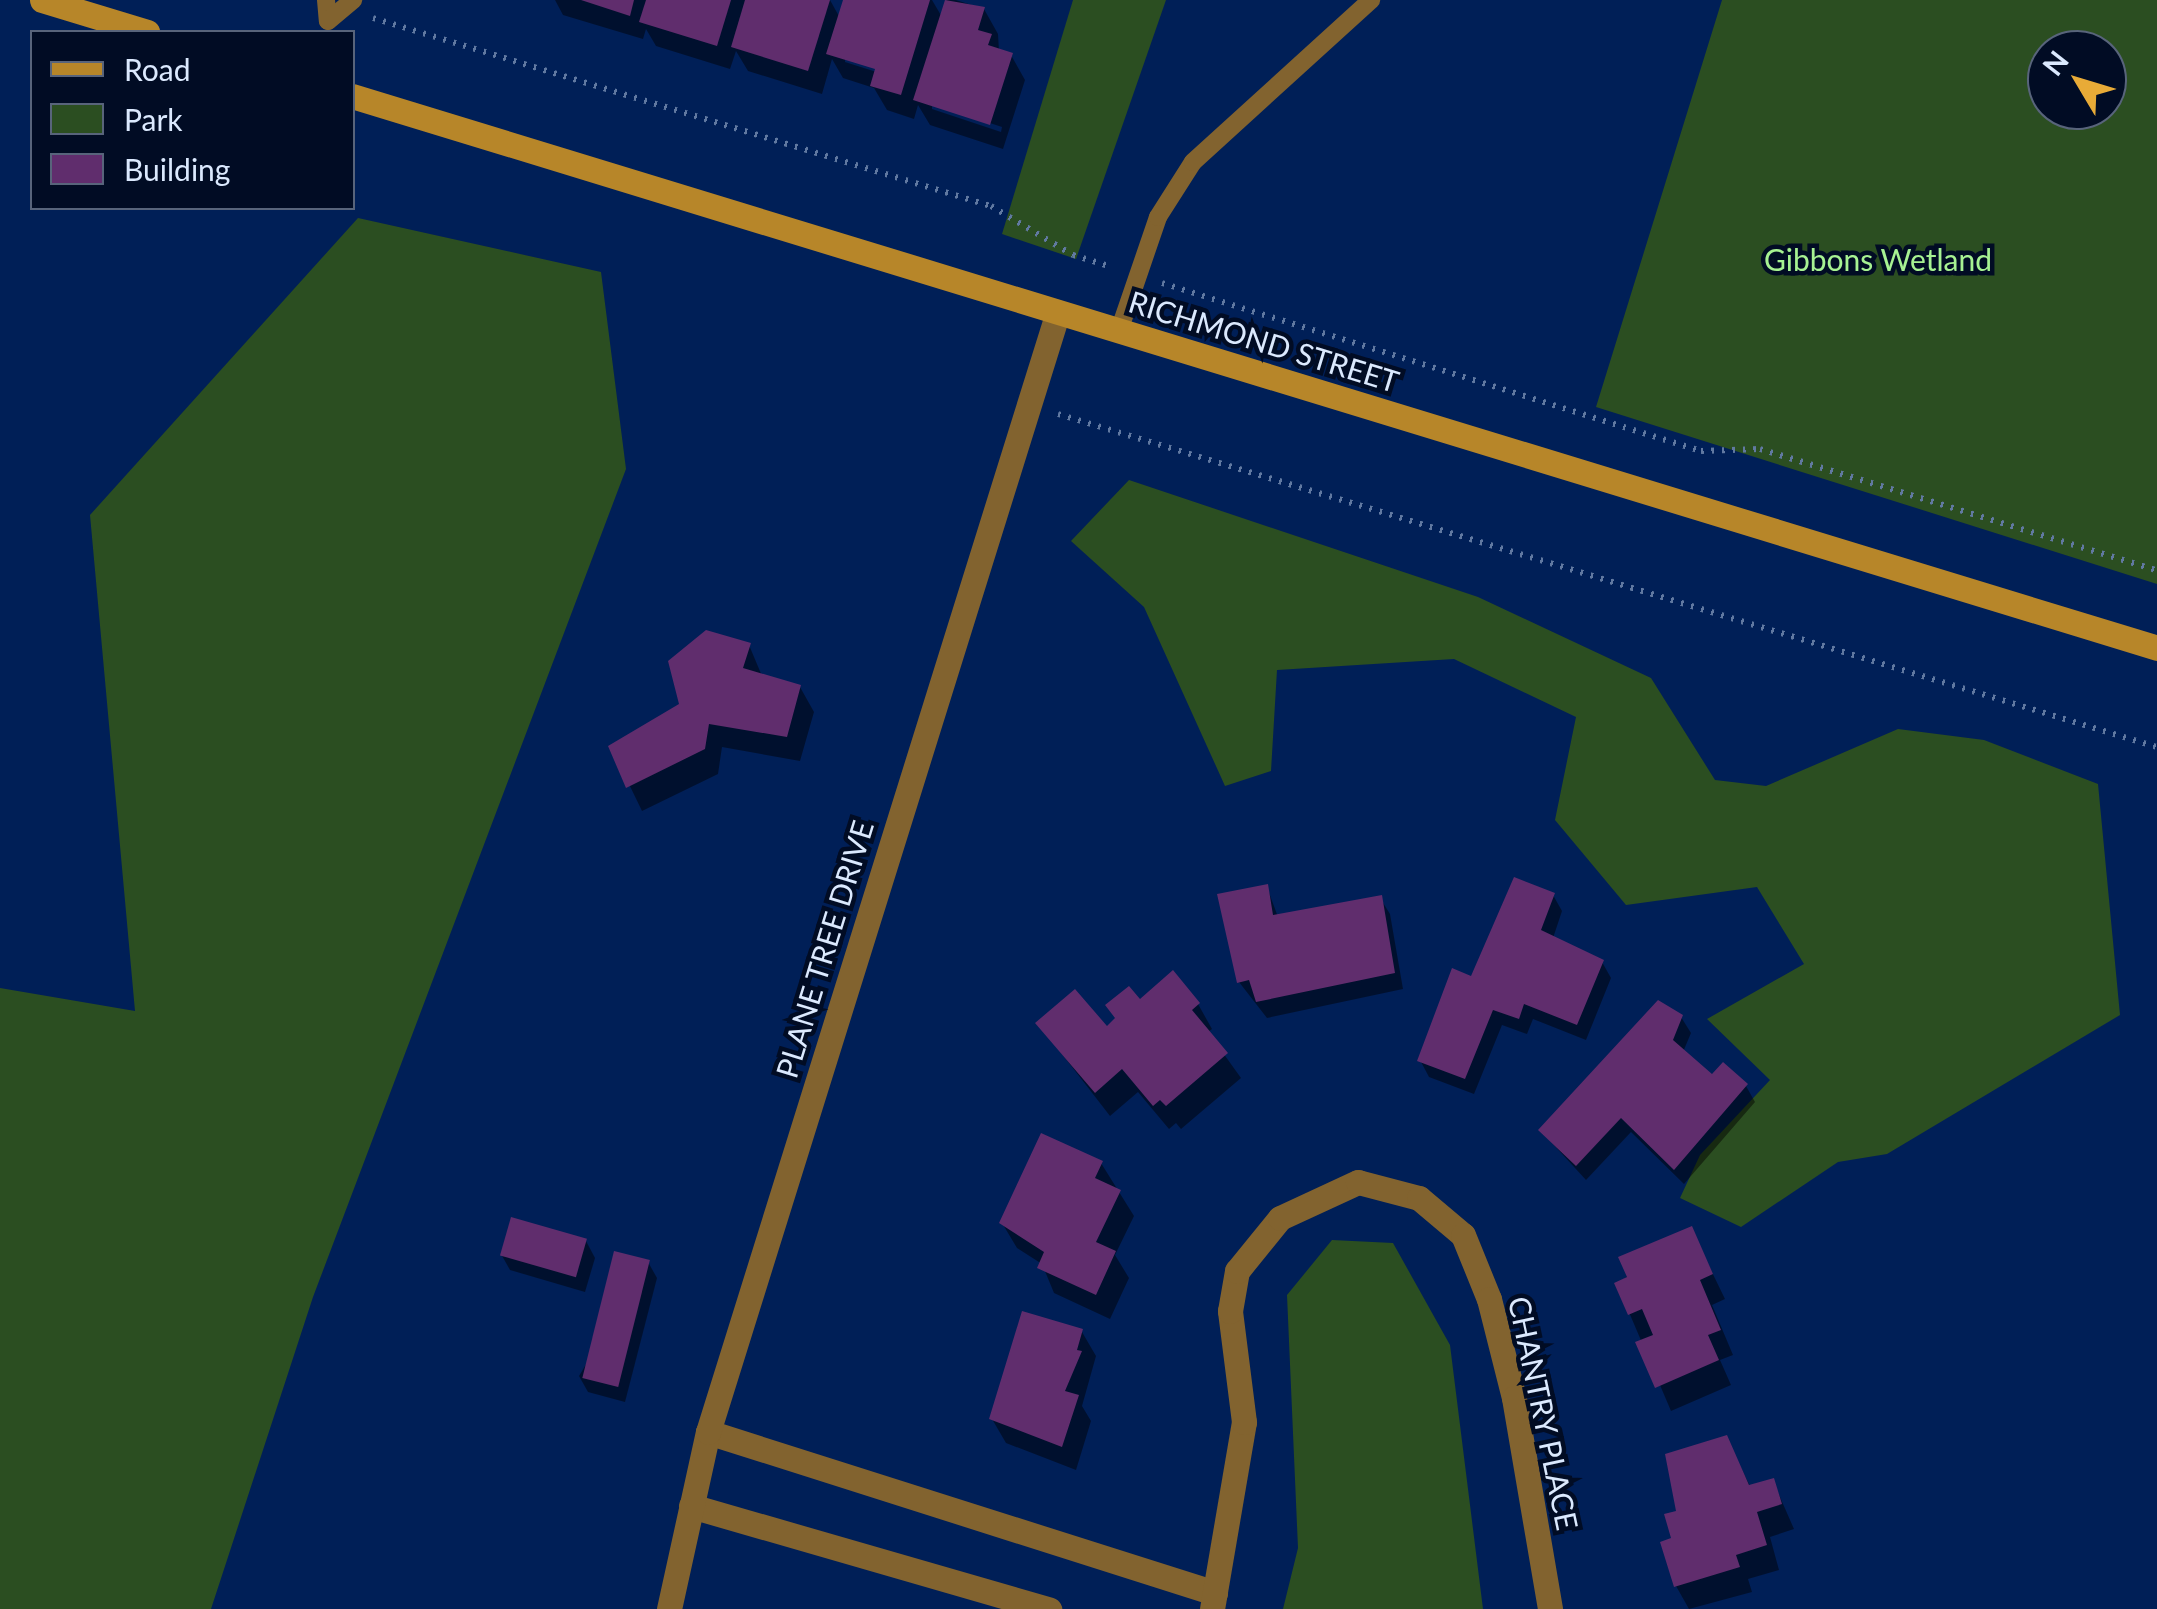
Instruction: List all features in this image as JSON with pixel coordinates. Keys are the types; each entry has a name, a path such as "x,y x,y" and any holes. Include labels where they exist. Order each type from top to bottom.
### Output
{"main road":[{"path":"42,0 140,30"},
{"name":"RICHMOND STREET","path":"355,97 2157,648"}],"street":[{"name":"PLANE TREE DRIVE","path":"670,1609 708,1432 1058,312"},
{"name":"CHANTRY PLACE","path":"708,1432 1213,1601 1244,1422 1230,1311 1237,1271 1280,1218 1358,1182 1419,1198 1463,1234 1514,1398 1550,1609"},
{"path":"691,1506 1049,1609"}],"lane":[{"path":"1118,331 1158,216 1193,162 1372,0"}],"path":[{"path":"341,3 991,206 1072,256 1701,451 1760,449 2157,570"},
{"path":"1027,410 1076,416 2157,747"}],"green space":[{"path":"1073,0 1166,0 1076,259 1002,234"},
{"name":"Gibbons Wetland","path":"1722,0 2157,0 2157,584 1596,407"},
{"path":"358,218 601,272 626,469 313,1297 211,1609 0,1609 0,988 135,1011 90,515"},
{"path":"1129,480 1478,597 1651,678 1715,780 1766,786 1898,729 1984,740 2098,784 2120,1015 1887,1154 1838,1162 1741,1227 1680,1198 1700,1155 1770,1080 1707,1019 1804,964 1757,887 1626,905 1555,820 1576,717 1454,659 1277,670 1271,771 1225,786 1144,607 1071,541"},
{"path":"1332,1240 1393,1243 1450,1345 1483,1609 1283,1609 1298,1548 1287,1295"}],"building":[{"path":"581,0 634,0 630,16"},
{"path":"646,0 731,0 717,46 639,22"},
{"path":"745,0 830,0 808,71 731,47"},
{"path":"843,0 930,0 901,95 870,86 875,69 826,54"},
{"path":"945,0 985,7 978,30 992,34 988,45 1013,53 990,125 913,100"},
{"path":"706,630 751,643 743,668 801,685 787,737 709,724 705,749 626,788 608,746 679,704 668,661"},
{"path":"1514,877 1555,893 1541,930 1604,960 1577,1025 1524,1004 1519,1019 1493,1010 1465,1079 1417,1061 1452,968 1471,976"},
{"path":"1268,884 1273,915 1382,895 1395,973 1256,1002 1249,980 1237,983 1217,894"},
{"path":"1173,970 1200,1003 1192,1010 1228,1053 1166,1106 1160,1100 1153,1106 1122,1069 1095,1093 1035,1023 1075,989 1107,1026 1115,1018 1105,1005 1129,986 1140,999"},
{"path":"1658,1000 1683,1015 1673,1040 1712,1074 1723,1062 1748,1084 1674,1170 1621,1118 1576,1166 1538,1130"},
{"path":"1041,1133 1103,1161 1095,1178 1121,1190 1096,1242 1116,1251 1096,1295 1037,1268 1044,1252 999,1223"},
{"path":"511,1217 587,1239 576,1277 500,1255"},
{"path":"1692,1226 1713,1274 1700,1280 1721,1330 1708,1335 1719,1360 1655,1388 1635,1342 1653,1335 1642,1309 1628,1315 1614,1283 1627,1277 1618,1257"},
{"path":"614,1251 650,1260 618,1387 582,1378"},
{"path":"1022,1311 1083,1329 1077,1350 1082,1351 1065,1391 1079,1395 1062,1447 989,1419"},
{"path":"1727,1435 1749,1485 1774,1478 1782,1504 1757,1512 1767,1545 1736,1555 1740,1567 1674,1587 1660,1542 1671,1538 1664,1514 1676,1511 1665,1454"}]}
